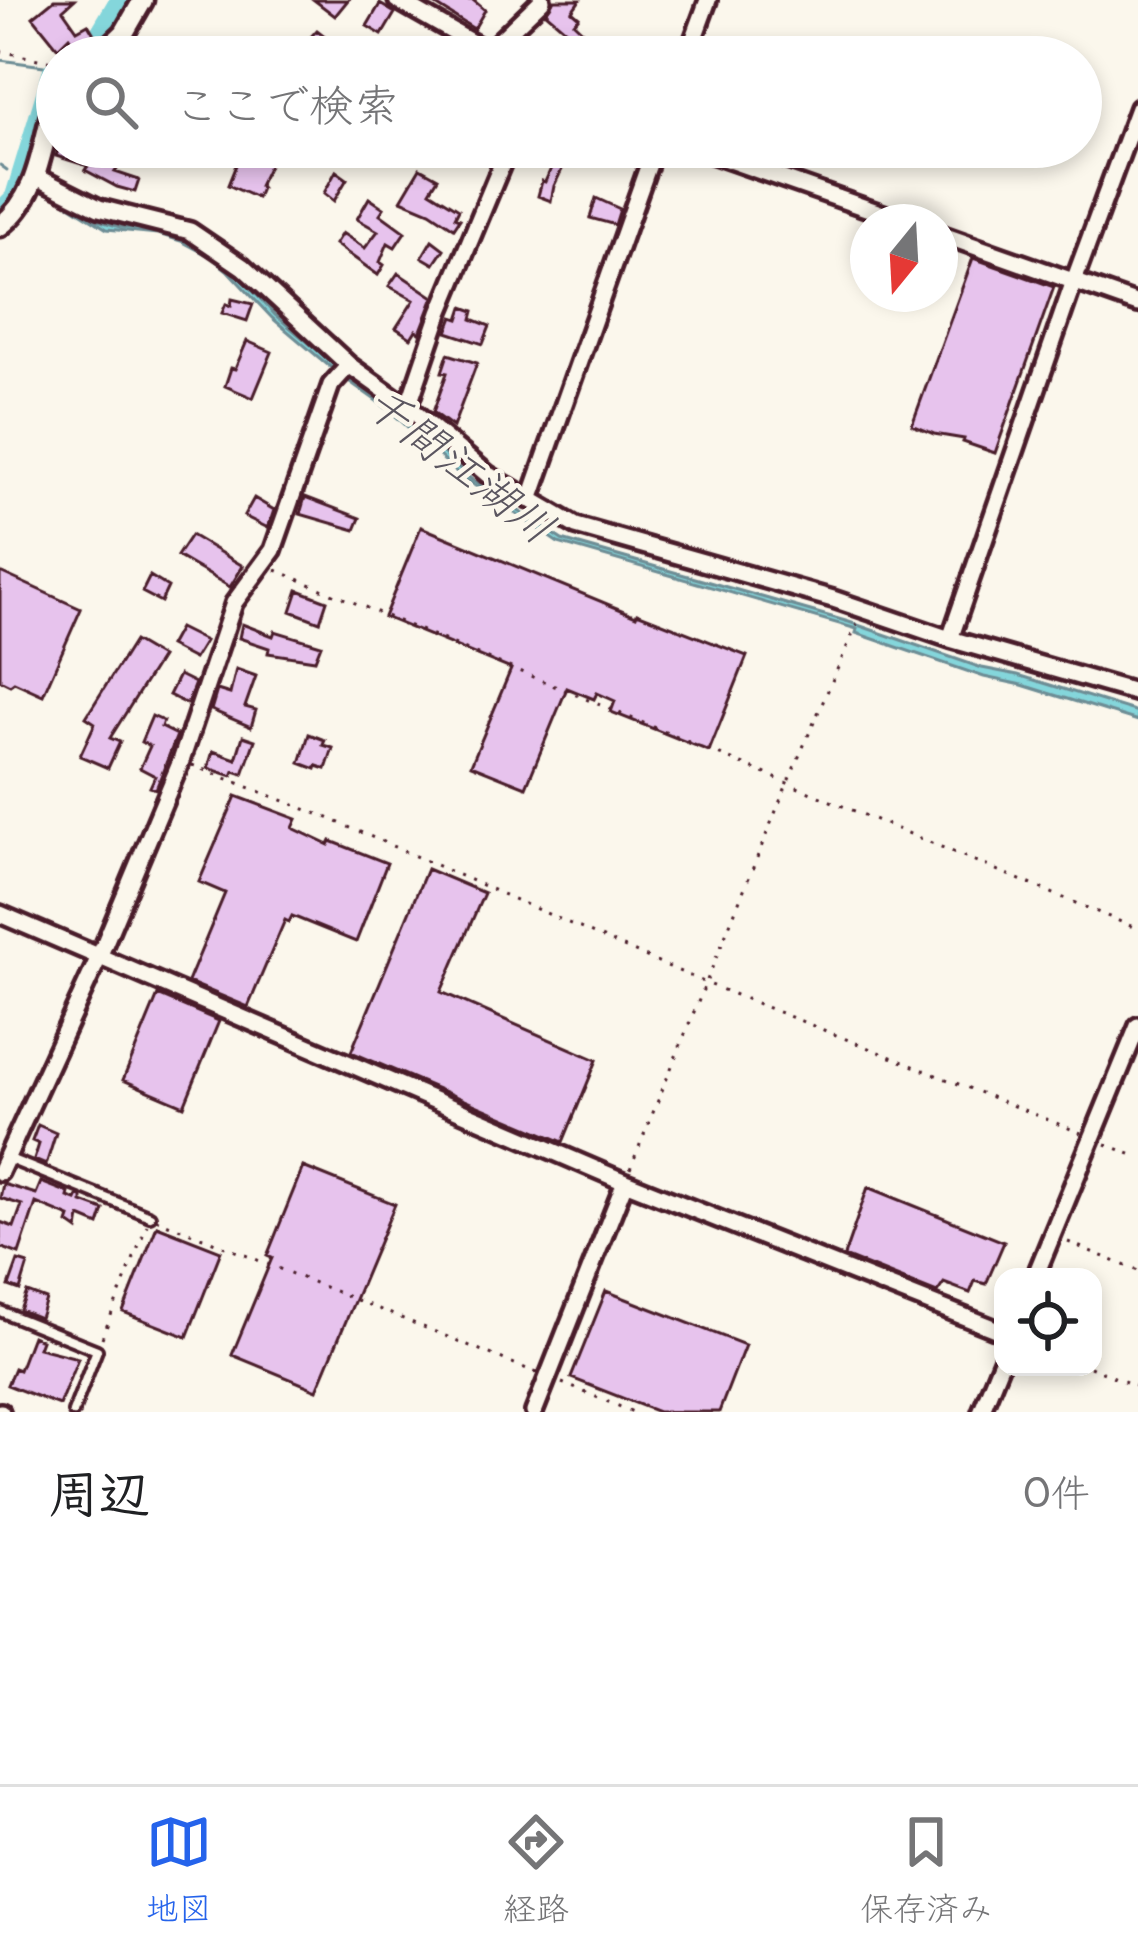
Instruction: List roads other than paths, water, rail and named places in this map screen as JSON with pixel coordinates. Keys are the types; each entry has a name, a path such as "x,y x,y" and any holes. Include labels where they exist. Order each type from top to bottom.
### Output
{"street":[{"path":"121,36 143,0"},
{"path":"397,0 459,36"},
{"path":"509,36 542,0"},
{"path":"695,36 708,0"},
{"path":"950,639 1138,108"},
{"path":"0,226 23,204 37,168"},
{"path":"408,407 440,313 500,168"},
{"path":"530,500 648,168"},
{"path":"752,168 855,204"},
{"path":"35,176 99,208 190,230 243,267 349,365 408,407 487,474 576,526 1138,693"},
{"path":"958,240 1138,304"},
{"path":"3,1165 99,957 181,761 233,603 273,550 332,385 349,365"},
{"path":"0,914 625,1182 994,1328"},
{"path":"1039,1268 1138,1026"},
{"path":"534,1412 625,1182"},
{"path":"981,1412 996,1376"}],"lane":[{"path":"3,1165 150,1216"},
{"path":"0,1311 97,1350 73,1412"}],"water":[{"path":"38,185 97,220 166,231 209,251 235,271 275,315 403,416 471,479 562,540 1138,712 1138,721 984,677 856,633 857,629 558,543 461,476 388,409 272,318 211,257 158,234 107,229 36,189"}],"waterway":[{"path":"99,36 120,0"},
{"path":"0,60 36,65"},
{"path":"0,213 15,198 36,128"},
{"path":"0,165 7,170"}],"water label":[{"name":"千間江湖川","path":"462,462"}]}
